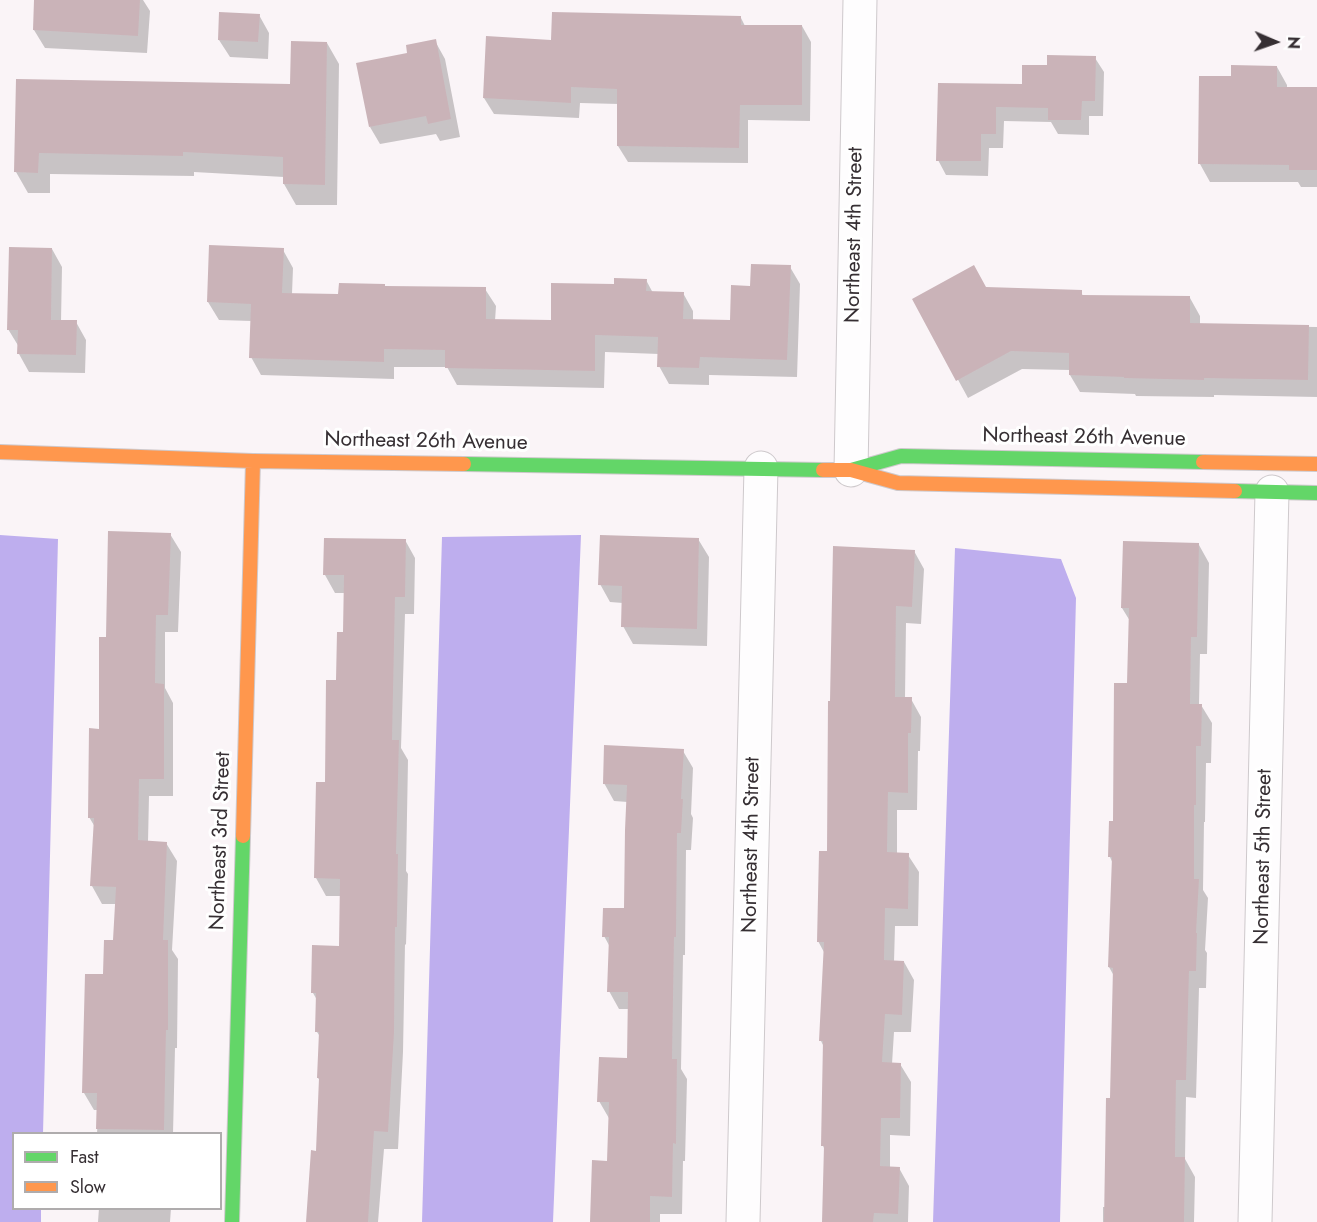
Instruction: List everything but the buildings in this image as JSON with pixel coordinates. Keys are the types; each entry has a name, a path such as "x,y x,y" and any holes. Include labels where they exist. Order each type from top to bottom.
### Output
{"street":[{"name":"Northeast 4th Street","path":"851,470 860,0"},
{"name":"Northeast 26th Avenue","path":"0,452 253,461 851,470 898,483 1317,493"},
{"name":"Northeast 26th Avenue","path":"851,470 902,456 1317,464"},
{"name":"Northeast 3rd Street","path":"232,1222 253,461"},
{"name":"Northeast 4th Street","path":"743,1222 761,468"},
{"name":"Northeast 5th Street","path":"1255,1222 1272,492"}],"shaded area":[{"path":"0,535 58,539 43,1132 12,1132 12,1210 41,1210 41,1222 0,1222"},
{"path":"581,535 553,1222 422,1222 442,537"},
{"path":"955,548 1061,559 1076,598 1060,1222 933,1222"}],"traffic: fast":[{"path":"851,470 901,456 1203,462"},
{"path":"464,464 823,470"},
{"path":"1235,491 1317,493"},
{"path":"232,1222 243,836"}],"traffic: slow":[{"path":"0,452 253,461 464,464"},
{"path":"243,836 253,461"},
{"path":"1203,462 1317,464"},
{"path":"823,470 851,470 898,483 1235,491"}]}
